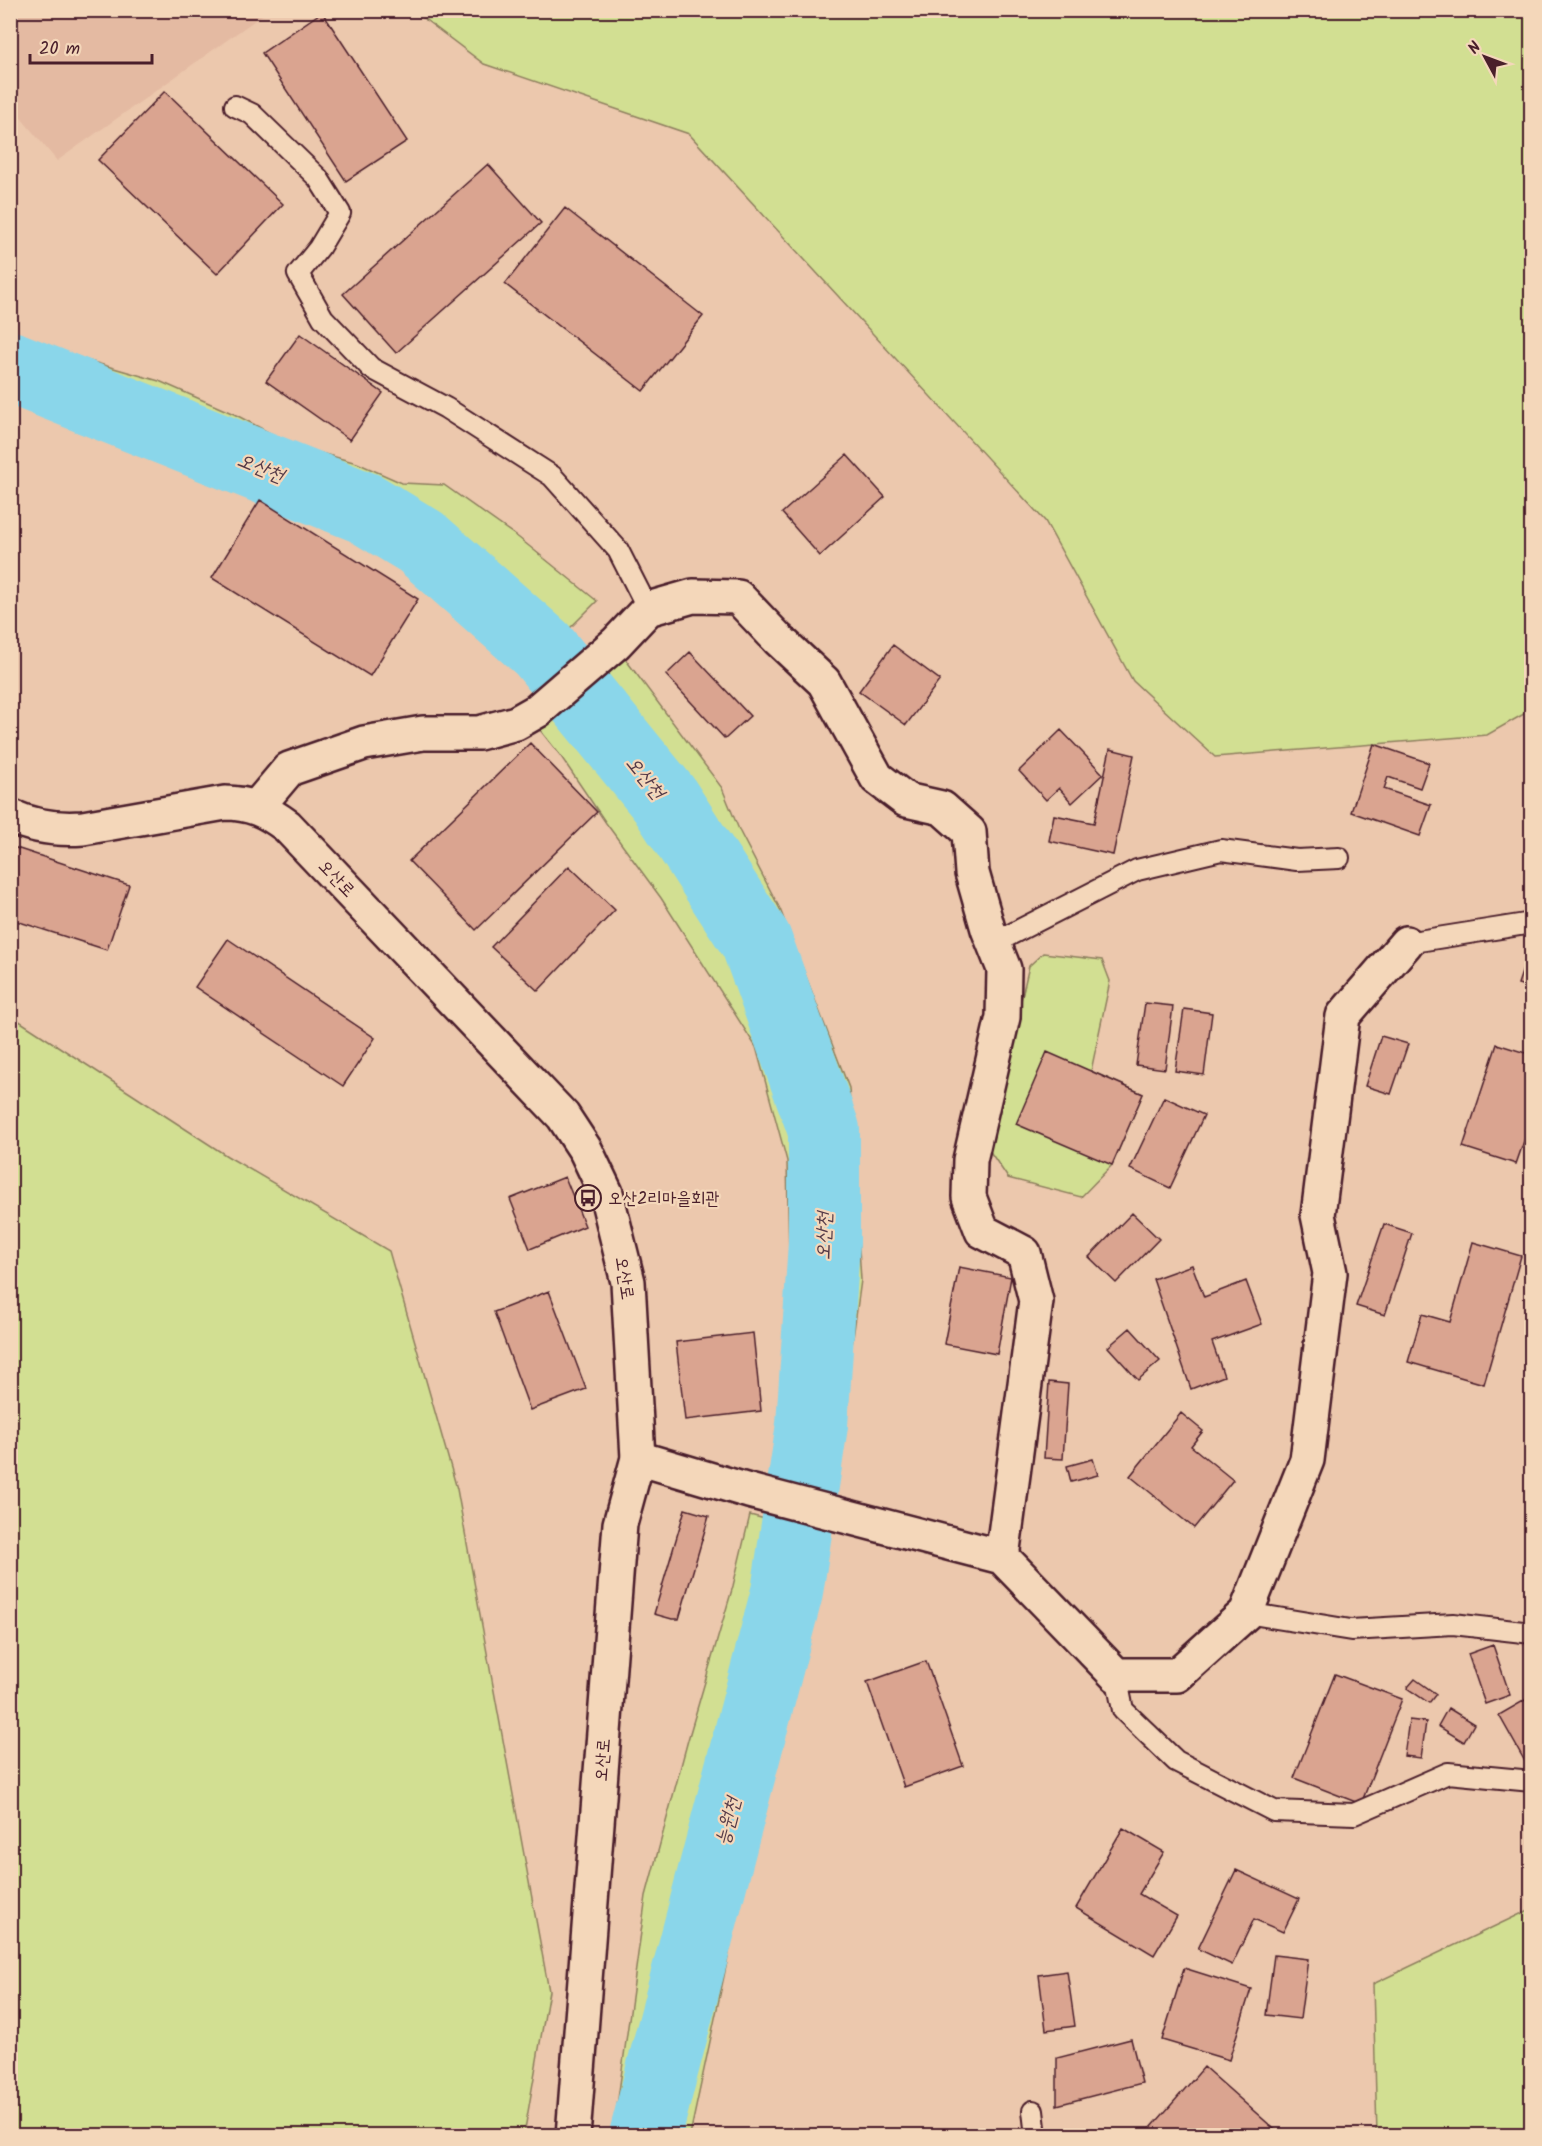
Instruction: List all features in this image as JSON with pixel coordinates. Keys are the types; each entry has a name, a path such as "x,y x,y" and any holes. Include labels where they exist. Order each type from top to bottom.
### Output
{"street":[{"path":"257,807 289,769 364,743 423,733 479,733 516,723 537,711 616,643 648,609 693,596 738,597 824,682 876,778 906,800 942,808 969,832 972,873 1004,969 1003,1017 970,1160 969,1197 982,1232 1024,1253 1036,1301 1002,1557"},
{"name":"오산로","path":"10,816 48,828 64,829 83,828 225,804 241,803 257,807 287,826 563,1116 586,1151 606,1193 628,1282 638,1458 620,1524 573,2136"},
{"path":"638,1458 749,1491 1002,1557 1116,1675 1177,1675 1246,1613 1307,1460 1330,1273 1318,1215 1343,1016 1406,943"}],"lane":[{"path":"235,106 252,114 318,178 340,213 319,248 298,274 323,318 371,368 446,408 552,476 618,550 648,609"},
{"path":"994,943 1137,870 1221,850 1297,860 1339,858"},
{"path":"1406,943 1532,923"},
{"path":"1246,1613 1352,1630 1453,1624 1532,1633"},
{"path":"1116,1675 1123,1710 1176,1761 1274,1811 1354,1814 1448,1773 1532,1781"},
{"path":"1033,2111 1036,2136"}],"shaded area":[{"path":"10,11 268,11 57,161 11,106"}],"green space":[{"path":"414,11 1531,11 1531,710 1487,735 1215,757 1133,681 1045,521 689,134 484,64"},
{"path":"11,332 51,350 159,381 234,414 295,446 357,463 402,483 444,485 519,538 597,601 550,648 488,584 432,541 367,500 289,473 11,358"},
{"path":"10,373 364,514 420,549 541,657 528,673 484,621 416,564 342,521 284,493 191,459 11,386"},
{"path":"620,652 722,788 740,832 780,909 849,1088 861,1280 832,1492 808,1488 816,1432 829,1132 760,939 668,794 582,685"},
{"path":"574,697 660,804 750,942 820,1132 797,1485 774,1478 791,1357 787,1161 756,1047 661,898 540,730"},
{"path":"1043,953 1102,960 1110,981 1091,1071 1143,1094 1112,1165 1081,1197 1008,1178 987,1147 1029,966"},
{"path":"10,1015 227,1156 389,1251 457,1489 549,1991 524,2135 11,2135"},
{"path":"750,1515 791,1526 784,1570 639,2135 613,2135 646,1896 733,1586"},
{"path":"799,1530 814,1532 811,1581 782,1693 690,2135 649,2135 790,1591"},
{"path":"1531,1909 1531,2135 1377,2135 1373,1984"}],"building":[{"path":"322,12 407,141 346,181 262,53"},
{"path":"165,91 283,204 217,274 98,160"},
{"path":"488,164 541,223 396,353 343,294"},
{"path":"565,208 703,316 643,391 505,284"},
{"path":"300,334 383,393 350,440 266,381"},
{"path":"847,455 885,497 820,556 782,513"},
{"path":"260,500 418,599 370,676 212,578"},
{"path":"893,645 940,680 906,725 859,691"},
{"path":"690,652 750,716 725,739 666,675"},
{"path":"1061,730 1103,774 1072,803 1059,788 1046,800 1019,771"},
{"path":"530,743 597,812 476,930 409,861"},
{"path":"1374,744 1429,763 1420,788 1388,777 1384,789 1431,805 1420,836 1351,812"},
{"path":"1110,749 1134,755 1113,855 1049,841 1054,815 1094,823"},
{"path":"10,846 129,885 107,950 10,919"},
{"path":"569,866 615,910 538,991 491,947"},
{"path":"228,939 375,1038 343,1086 195,987"},
{"path":"1526,960 1532,961 1532,988 1518,984"},
{"path":"1145,1003 1173,1006 1165,1069 1136,1065"},
{"path":"1184,1009 1212,1013 1204,1075 1175,1071"},
{"path":"1381,1036 1408,1044 1391,1094 1365,1086"},
{"path":"1497,1044 1532,1055 1532,1118 1516,1164 1463,1147"},
{"path":"1047,1052 1143,1094 1112,1165 1016,1124"},
{"path":"1164,1097 1204,1115 1170,1188 1130,1169"},
{"path":"565,1177 585,1226 530,1249 510,1199"},
{"path":"1132,1213 1159,1239 1116,1283 1089,1257"},
{"path":"1384,1224 1412,1233 1385,1315 1356,1306"},
{"path":"1473,1242 1521,1256 1484,1384 1408,1362 1422,1314 1450,1322"},
{"path":"1192,1265 1204,1297 1246,1281 1262,1324 1212,1342 1224,1376 1191,1389 1153,1279"},
{"path":"959,1267 1011,1277 997,1354 944,1344"},
{"path":"549,1291 586,1389 530,1410 494,1312"},
{"path":"1130,1328 1160,1361 1138,1380 1108,1347"},
{"path":"753,1333 761,1411 685,1420 676,1342"},
{"path":"1049,1382 1068,1384 1063,1459 1044,1458"},
{"path":"1181,1413 1203,1431 1191,1446 1233,1480 1194,1528 1130,1476"},
{"path":"1093,1459 1098,1475 1071,1482 1067,1466"},
{"path":"685,1509 709,1516 679,1619 672,1619 654,1614"},
{"path":"1493,1645 1510,1695 1485,1704 1468,1654"},
{"path":"926,1661 963,1766 904,1787 867,1682"},
{"path":"1335,1674 1402,1699 1361,1804 1294,1778"},
{"path":"1415,1679 1436,1694 1429,1703 1407,1688"},
{"path":"1532,1696 1532,1762 1527,1765 1499,1715"},
{"path":"1448,1708 1474,1724 1464,1742 1438,1726"},
{"path":"1409,1720 1426,1722 1421,1758 1404,1756"},
{"path":"1123,1828 1164,1852 1139,1894 1177,1916 1154,1955 1076,1908"},
{"path":"1236,1870 1299,1899 1283,1932 1254,1919 1232,1965 1198,1949"},
{"path":"1274,1955 1308,1959 1300,2019 1266,2015"},
{"path":"1184,1968 1251,1989 1229,2060 1162,2040"},
{"path":"1067,1971 1075,2026 1046,2030 1039,1975"},
{"path":"1131,2039 1142,2083 1057,2105 1057,2058"},
{"path":"1204,2067 1282,2136 1144,2136"}],"waterway":[{"name":"오산천","path":"10,367 365,508 421,542 542,649 664,799 756,941 824,1130 824,1243 812,1425 787,1592 645,2136"}],"place":[{"name":"오산2리마을회관","path":"588,1198"}],"water label":[{"name":"능원천","path":"727,1821"}]}
